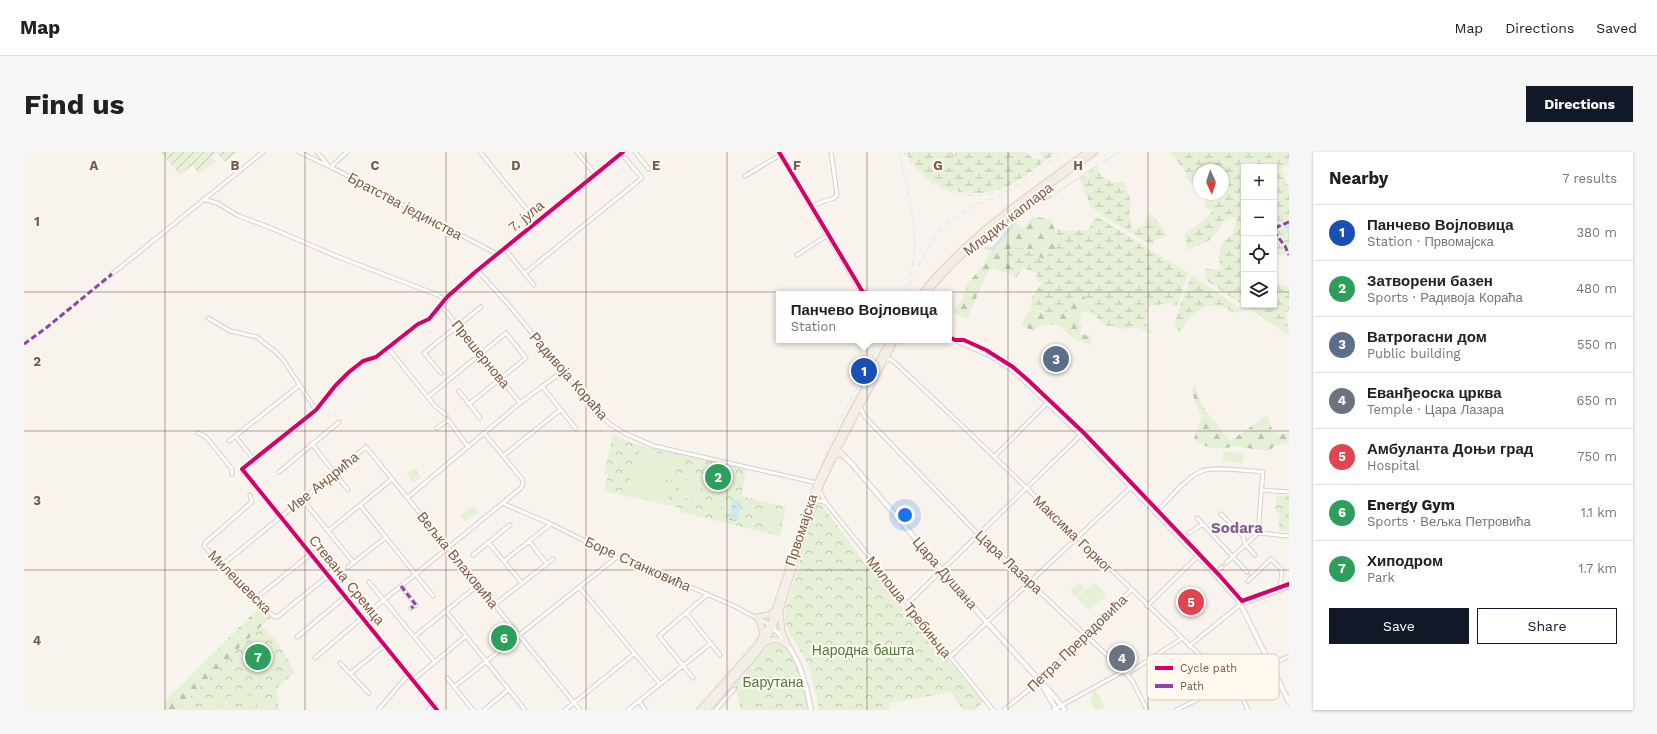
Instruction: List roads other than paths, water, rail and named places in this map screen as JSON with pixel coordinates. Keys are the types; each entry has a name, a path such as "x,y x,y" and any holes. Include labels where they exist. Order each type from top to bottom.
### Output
{"highway":[{"name":"Младих каплара","path":"925,291 938,274 960,251 984,230 1087,152"},
{"name":"Младих каплара","path":"926,291 983,236 1095,152"}],"main road":[{"name":"Првомајска","path":"778,609 801,528 819,484 888,343"},
{"name":"Првомајска","path":"707,710 764,644 772,626 819,490 819,484 834,456 837,446 893,343"},
{"path":"834,456 839,454 844,456"},
{"path":"763,637 761,625 756,617 770,614 778,609 782,630 788,646"},
{"name":"Првомајска","path":"700,710 750,654 772,626"},
{"path":"764,644 774,639 788,646"}],"street":[{"path":"112,274 263,152"},
{"path":"299,152 330,167 348,152"},
{"name":"Братства јединства","path":"317,152 330,167 497,254"},
{"path":"480,152 537,222"},
{"path":"577,152 595,174"},
{"path":"635,152 649,169"},
{"path":"811,206 834,198 837,195 831,152"},
{"path":"525,273 642,178 622,153"},
{"name":"7. јула","path":"242,468 316,410 335,386 350,372 363,362 376,357 418,324 428,319 445,300 477,270 622,153"},
{"path":"745,176 779,153 862,291"},
{"path":"203,199 217,203 239,216 445,300"},
{"path":"797,255 828,235"},
{"path":"504,248 534,286"},
{"name":"Радивоја Кораћа","path":"477,270 503,298 601,416 615,428 639,440 684,453 819,484"},
{"name":"Прешернова","path":"442,305 482,353 520,403"},
{"path":"441,373 424,352 481,307"},
{"path":"208,318 230,331 257,337 277,353 316,410"},
{"path":"428,397 506,333 526,358 469,404"},
{"path":"952,339 991,356 1010,368 1048,402 1081,435 1234,594 1265,654"},
{"path":"388,348 435,406 446,415"},
{"path":"889,349 893,361"},
{"path":"883,360 888,359 893,361"},
{"name":"Максима Горког","path":"893,361 1198,654"},
{"path":"407,498 520,403 563,371"},
{"path":"228,441 300,385"},
{"path":"542,386 576,429"},
{"path":"459,391 480,418"},
{"path":"994,457 1048,402"},
{"name":"Цара Лазара","path":"859,406 865,417 979,535 1126,673 1147,710"},
{"path":"503,456 560,410"},
{"path":"854,417 860,415 865,417"},
{"path":"437,428 448,420 468,447"},
{"path":"279,472 338,422"},
{"path":"198,433 206,437 232,469 232,474"},
{"path":"315,658 521,488 523,484 522,479 484,433"},
{"path":"907,604 943,571 1081,435"},
{"path":"235,436 254,460"},
{"path":"312,444 348,490"},
{"name":"Цара Душана","path":"837,446 851,463"},
{"name":"Цара Душана","path":"837,446 987,622 1048,689 1065,710"},
{"name":"Иве Андрића","path":"222,565 366,447"},
{"name":"Вељка Влаховића","path":"366,447 580,710"},
{"name":"Стевана Сремца","path":"242,468 437,710"},
{"path":"1156,512 1193,476 1200,472 1214,469 1263,472 1258,533"},
{"path":"328,531 392,479"},
{"path":"950,657 1131,487"},
{"name":"Милоша Требињца","path":"819,490 826,503 993,710"},
{"path":"1261,490 1289,492"},
{"name":"Милешевска","path":"250,495 252,502 205,543 204,546 255,599 273,616 277,617 329,575"},
{"path":"302,499 354,563"},
{"path":"814,502 821,501 826,503"},
{"name":"Боре Станковића","path":"502,503 551,524 617,557 708,594 772,626"},
{"path":"360,505 433,596"},
{"path":"1221,514 1243,536 1245,544 1255,555"},
{"path":"1197,518 1247,572"},
{"path":"504,561 551,524"},
{"path":"1189,533 1203,524"},
{"path":"473,555 510,525"},
{"path":"1226,563 1258,533 1289,536"},
{"path":"348,567 385,538"},
{"path":"529,541 547,564"},
{"path":"488,542 522,583"},
{"name":"Стевана Сремца","path":"255,599 312,553"},
{"path":"1147,606 1198,556"},
{"path":"454,687 617,557"},
{"path":"494,605 553,559"},
{"path":"1248,581 1271,559 1282,570 1280,590"},
{"path":"1215,574 1222,567"},
{"path":"369,582 434,662"},
{"path":"414,637 478,585"},
{"path":"401,586 416,605 411,608"},
{"path":"579,587 660,684"},
{"path":"1189,646 1240,605 1289,587"},
{"name":"Петра Прерадовића","path":"1004,710 1040,681 1131,590"},
{"path":"693,678 659,636 708,594"},
{"path":"297,637 346,596"},
{"path":"446,611 525,710"},
{"path":"686,614 720,655"},
{"path":"772,626 788,646 802,671 811,710"},
{"path":"413,680 466,636"},
{"path":"1157,654 1181,639"},
{"path":"628,710 710,644"},
{"name":"Стевана Сремца","path":"350,673 385,645"},
{"path":"565,710 634,654"},
{"path":"1279,660 1289,656"},
{"path":"1055,709 1126,673 1147,660"},
{"path":"340,663 369,693"},
{"path":"378,710 409,674"},
{"path":"447,678 473,710"},
{"name":"Цара Душана","path":"1040,681 1055,709"},
{"path":"1279,682 1289,702"},
{"path":"484,710 508,690"},
{"path":"716,710 734,690"},
{"path":"1176,710 1196,700"},
{"name":"Максима Горког","path":"1243,700 1248,710"},
{"path":"639,701 645,710"},
{"path":"428,710 434,705"}],"water":[{"path":"733,500 741,502 737,521 729,520"}],"waterway":[{"path":"1103,162 1119,152"},
{"path":"1246,152 1252,164"},
{"path":"1055,194 1099,164"},
{"path":"986,248 993,249 1024,211 1041,198 1051,197"},
{"path":"1277,208 1284,223"},
{"path":"1286,226 1289,233"}],"tunnel":[{"path":"1247,572 1251,576"}],"railway":[{"path":"899,152 914,231 913,263 909,278"},
{"path":"904,152 911,164 920,174 930,182 942,188 955,193 968,195 995,193"},
{"path":"906,291 929,246 947,224 965,211 1015,187 1033,175 1061,152"},
{"path":"695,710 749,648 766,622 781,584 802,515 834,433 879,343"}],"place":[{"name":"Ватрогасни дом","path":"1056,359"},
{"name":"Панчево Војловица","path":"864,371"},
{"name":"Затворени базен","path":"718,477"},
{"name":"Амбуланта Доњи град","path":"1191,602"},
{"name":"Energy Gym","path":"504,638"},
{"name":"Хиподром","path":"258,657"},
{"name":"Еванђеоска црква","path":"1122,658"}],"district":[{"name":"Sodara","path":"1237,528"}],"park label":[{"name":"Народна башта","path":"863,650"},
{"name":"Барутана","path":"773,682"}]}
